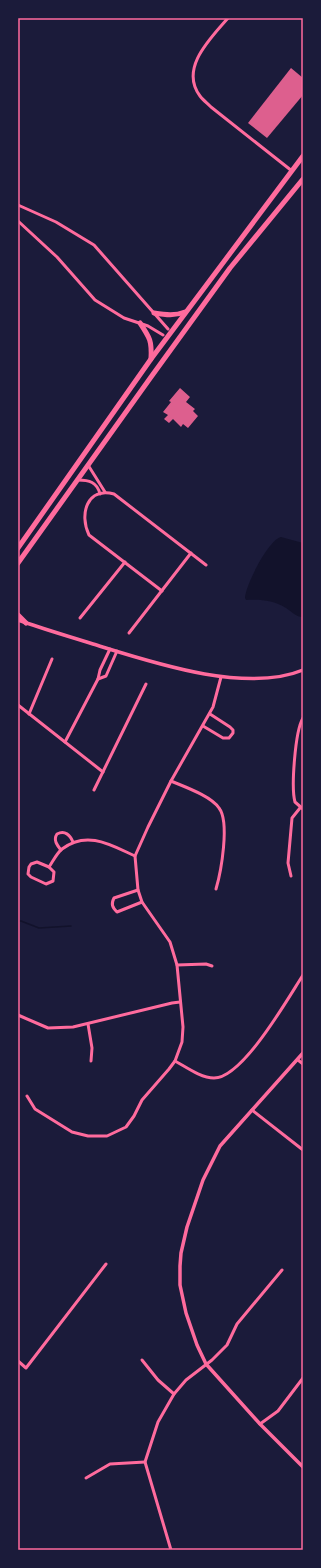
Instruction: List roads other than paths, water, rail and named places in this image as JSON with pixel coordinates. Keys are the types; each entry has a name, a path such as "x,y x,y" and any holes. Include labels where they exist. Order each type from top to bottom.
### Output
{"highway":[{"path":"18,548 151,359 303,156"},
{"path":"18,563 230,268 303,179"},
{"path":"154,313 167,315 178,314 186,311"},
{"path":"140,323 150,340 151,359"},
{"path":"18,614 26,623"}],"street":[{"path":"228,18 198,56 194,68 194,83 199,95 211,107 292,171"},
{"path":"18,205 56,222 94,245 168,329"},
{"path":"18,221 57,257 95,300 124,318 148,326 163,335"},
{"path":"88,465 105,492"},
{"path":"93,483 96,479"},
{"path":"77,480 88,480 93,483 96,485 100,494"},
{"path":"162,591 89,534 86,529 84,516 86,507 93,497 105,492 114,494 124,500 206,565"},
{"path":"129,632 191,553"},
{"path":"80,618 125,562"},
{"path":"18,620 169,666 221,677 256,679 269,678 303,670"},
{"path":"64,742 98,679 101,668 110,649"},
{"path":"98,679 106,676 117,651"},
{"path":"29,714 52,659"},
{"path":"101,668 108,671"},
{"path":"27,1096 35,1109 72,1132 88,1136 107,1136 126,1127 142,1100 175,1061 179,1052 182,1034 178,965 170,942 142,902 138,890 135,856 145,832 171,781 214,707 221,677"},
{"path":"94,790 146,684"},
{"path":"18,705 103,772"},
{"path":"203,726 223,738 229,738 233,733 230,727 210,714"},
{"path":"291,876 288,862 292,818 302,808 295,802 294,786 297,736 303,718"},
{"path":"171,781 211,800 219,808 224,818 223,849 216,889"},
{"path":"61,850 55,839 57,834 62,832 66,833 73,842"},
{"path":"49,867 61,850 73,842 94,840 112,845 135,856"},
{"path":"37,862 49,867 54,872 55,877 54,881 50,883 46,884 28,874 29,867 33,863 37,862"},
{"path":"138,890 114,898 112,908 117,912 142,902"},
{"path":"178,965 206,964 212,966"},
{"path":"175,1061 208,1078 222,1077 234,1070 258,1042 303,975"},
{"path":"18,1015 48,1028 73,1027 180,1002"},
{"path":"88,1024 92,1048 91,1061"},
{"path":"303,1053 220,1146 211,1162 187,1227 181,1253 180,1285 186,1313 197,1345 206,1364 260,1424 303,1468"},
{"path":"298,1060 303,1064"},
{"path":"252,1110 303,1150"},
{"path":"18,1361 26,1368 106,1264"},
{"path":"171,1550 145,1462 158,1422 174,1394 186,1380 227,1345 237,1324 282,1270"},
{"path":"142,1360 158,1380 174,1394"},
{"path":"260,1424 278,1411 303,1378"},
{"path":"86,1478 110,1464 145,1462"}],"waterway":[{"path":"18,921 39,928 71,926"}]}
